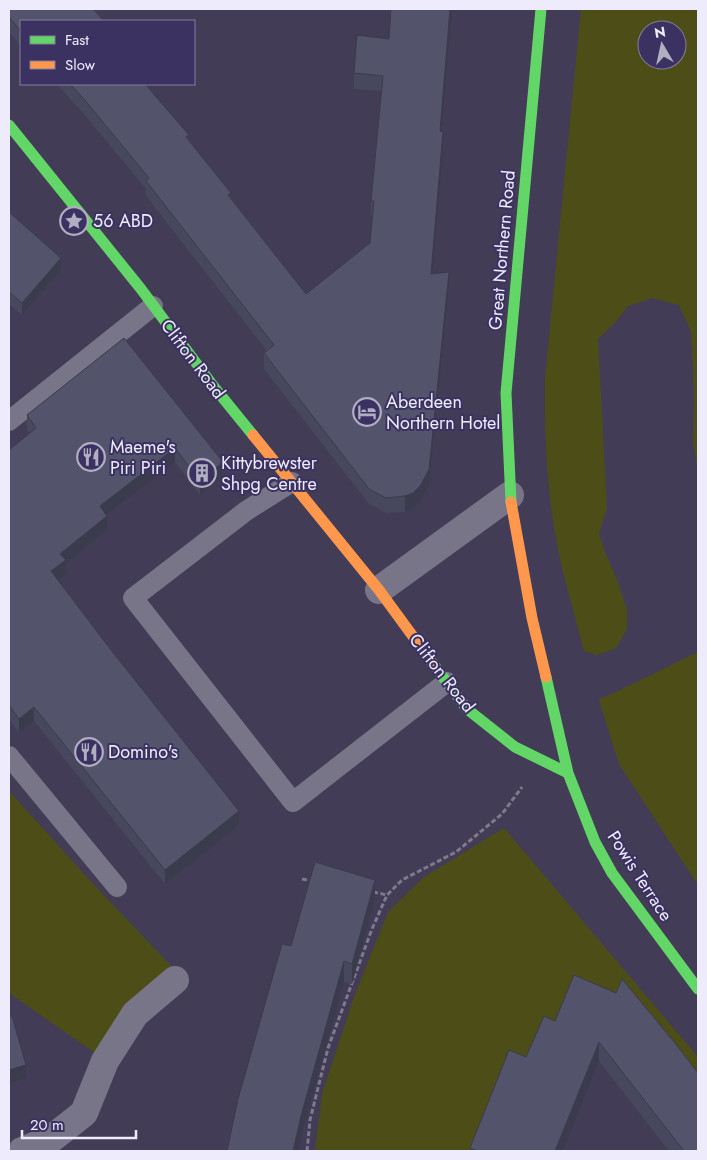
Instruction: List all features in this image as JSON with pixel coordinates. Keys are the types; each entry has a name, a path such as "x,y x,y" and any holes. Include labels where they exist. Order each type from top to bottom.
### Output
{"main road":[{"name":"Great Northern Road","path":"541,9 506,393 510,495 532,618 568,773"},
{"name":"Clifton Road","path":"9,126 61,188 214,388 379,590 467,710 515,747 568,773"},
{"name":"Powis Terrace","path":"568,773 588,825 612,873 698,989"}],"street":[{"path":"379,590 510,495"},
{"path":"22,1151 51,1139 84,1114 105,1061 134,1014 175,980"}],"lane":[{"path":"9,421 153,306"},
{"path":"292,482 246,511 133,598 293,802 447,682"},
{"path":"9,756 117,887"}],"path":[{"path":"307,1151 310,1120 328,1048 372,929 387,895 402,880 456,852 502,814 541,760"},
{"path":"302,879 320,882"},
{"path":"368,891 387,895"}],"shaded area":[{"path":"581,9 698,9 698,473 693,441 694,395 691,332 679,305 652,298 628,306 615,323 598,339 607,508 599,533 627,610 627,629 616,648 597,655 584,651 563,571 552,514 545,423 545,377"},
{"path":"698,652 698,885 619,764 599,700"},
{"path":"9,791 96,887 178,973 98,1055 9,993"},
{"path":"504,828 698,1057 698,1092 622,999 476,1151 315,1151 322,1094 354,997 388,912 424,877"}],"building":[{"path":"9,9 93,9 103,20 20,20 20,30 9,17"},
{"path":"391,9 450,9 440,131 443,132 431,274 449,272 429,470 420,486 413,493 386,498 369,489 264,353 274,345 146,181 149,178 71,85 146,85 189,135 186,137 231,193 228,195 306,294 370,243 374,201 371,201 383,76 354,73 357,35 389,39"},
{"path":"9,212 61,258 22,303 9,292"},
{"path":"124,338 223,462 200,481 175,448 100,506 107,516 60,554 66,560 51,571 239,811 165,870 34,707 19,719 9,705 9,450 36,428 27,415"},
{"path":"315,862 375,880 352,964 344,961 293,1151 227,1151 238,1099 282,944 291,946"},
{"path":"574,975 616,993 622,979 698,1073 698,1151 684,1151 599,1042 555,1151 478,1151 470,1148 509,1050 526,1057 544,1016 555,1021"},
{"path":"12,1016 26,1065 9,1070 9,1017"}],"traffic: fast":[{"path":"511,502 506,393 541,9"},
{"path":"9,125 141,289 214,387 253,435"},
{"path":"431,661 467,709 515,747 568,773"},
{"path":"546,677 568,773 595,842 612,873 698,989"}],"traffic: slow":[{"path":"253,435 379,590 431,661"},
{"path":"511,502 532,618 546,677"}],"place":[{"name":"56 ABD","path":"74,221"},
{"name":"Aberdeen Northern Hotel","path":"367,412"},
{"name":"Maeme's Piri Piri","path":"91,457"},
{"name":"Kittybrewster Shpg Centre","path":"202,473"},
{"name":"Domino's","path":"89,752"}]}
